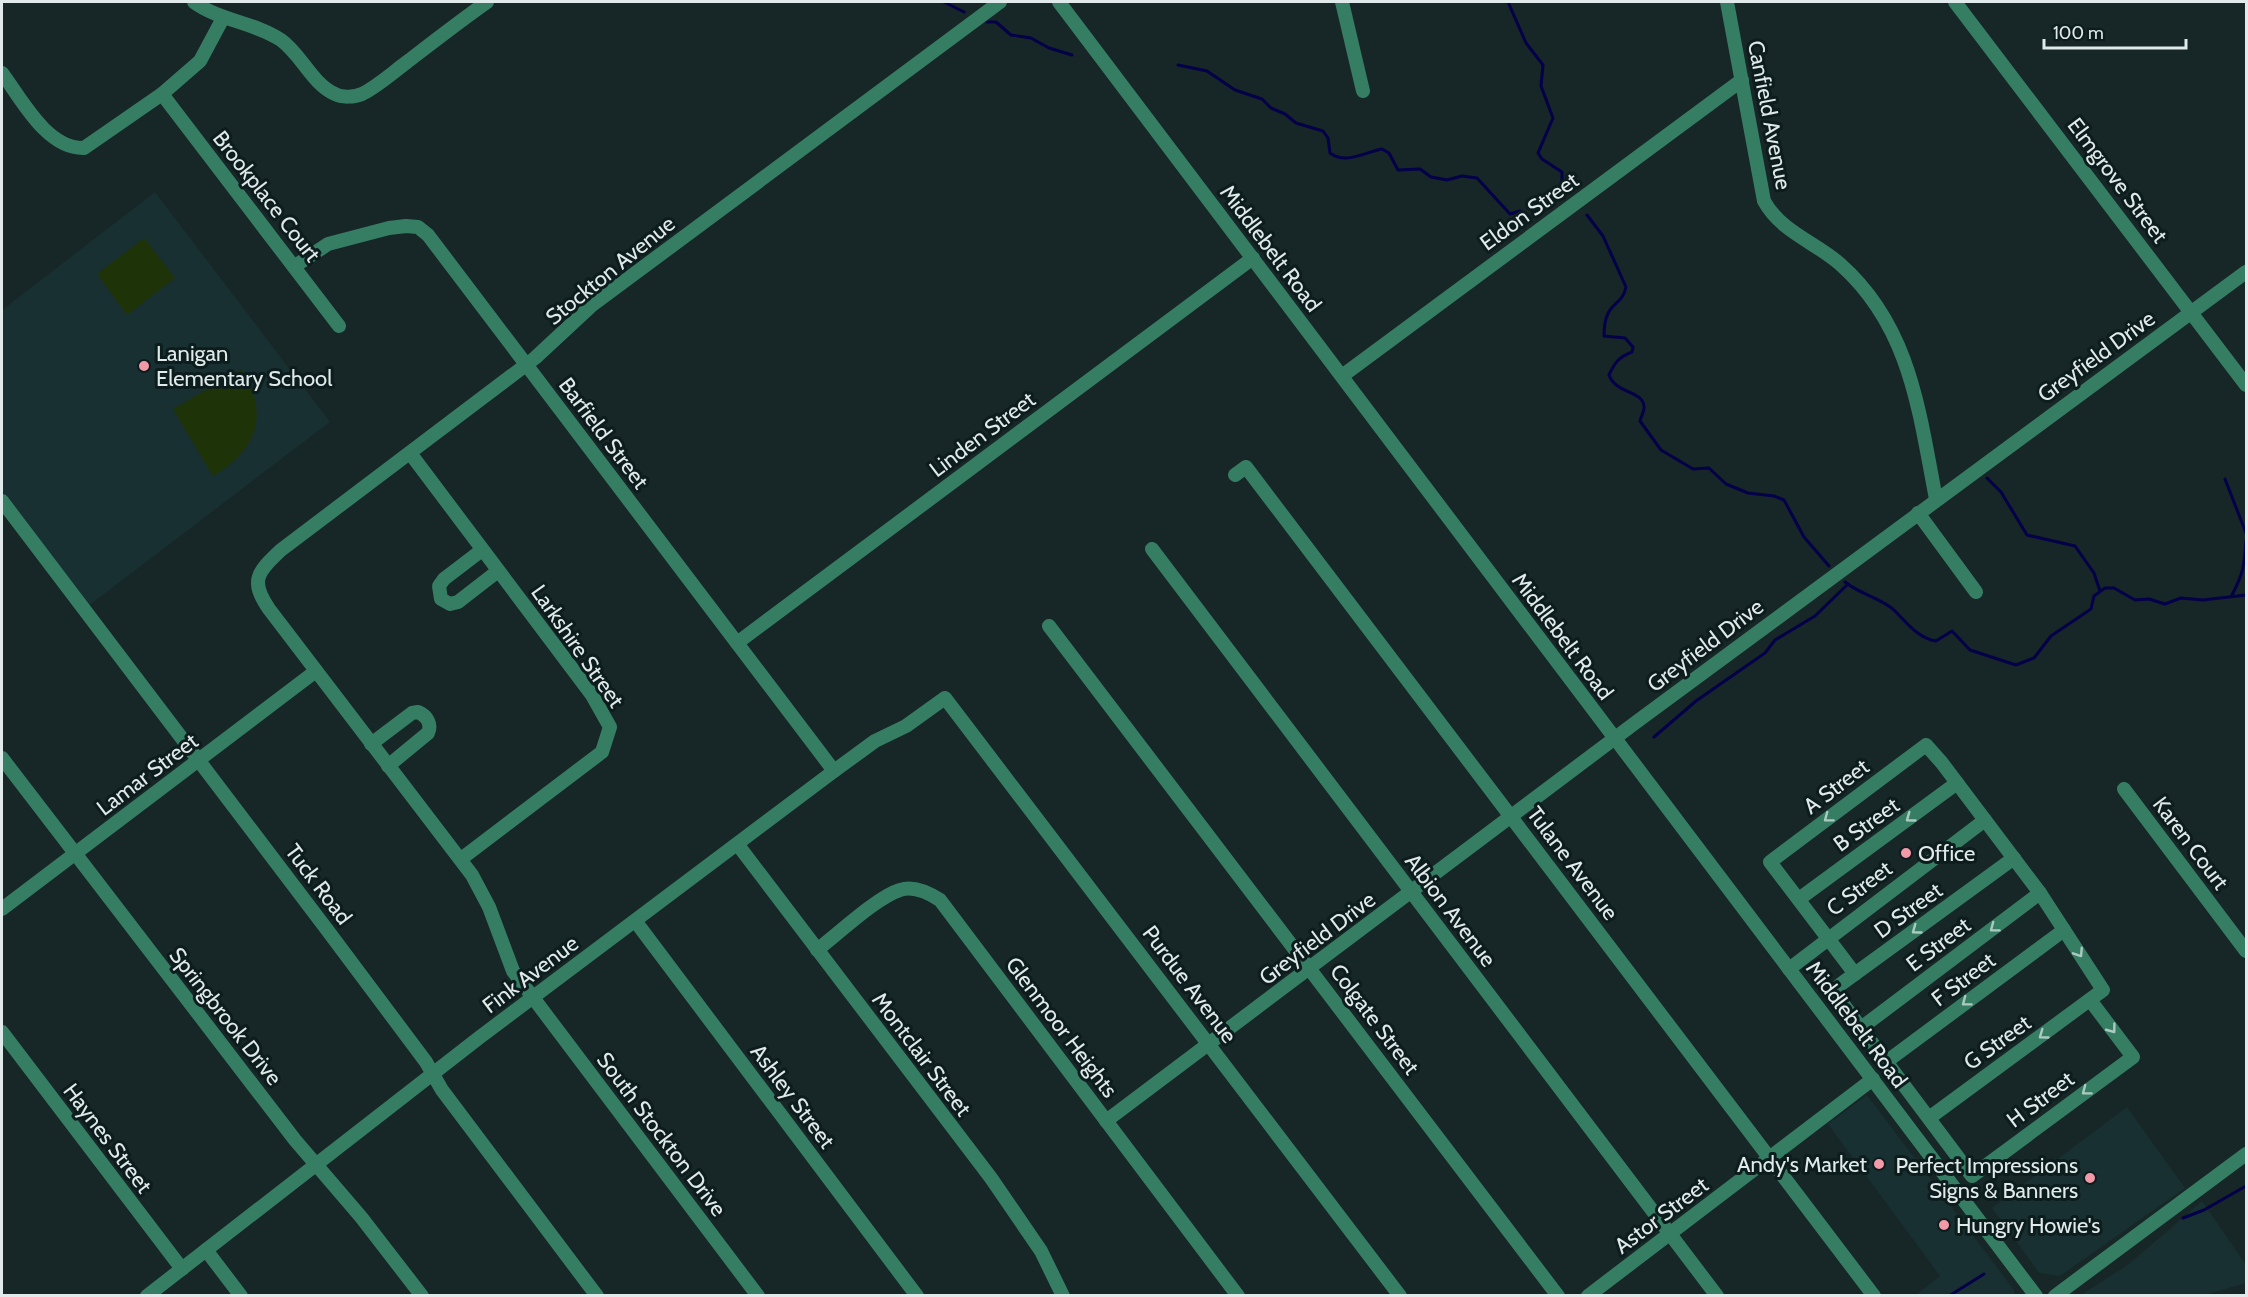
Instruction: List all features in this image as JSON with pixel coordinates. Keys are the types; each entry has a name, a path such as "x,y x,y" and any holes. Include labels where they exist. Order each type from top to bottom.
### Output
{"street":[{"path":"194,2 223,18 241,22 279,39 296,52 321,84 336,95 348,97 360,95 487,2"},
{"name":"Stockton Avenue","path":"257,581 262,568 281,550 526,365 591,306 1000,2"},
{"name":"Middlebelt Road","path":"1059,2 2036,1296"},
{"path":"1342,2 1363,91"},
{"name":"Canfield Avenue","path":"1727,2 1760,192 1768,208 1788,229 1840,264 1879,310 1898,342 1913,382 1936,499"},
{"name":"Elmgrove Street","path":"1955,2 2247,385"},
{"path":"2,73 54,140 74,148 84,148 162,94 200,60 223,18"},
{"name":"Eldon Street","path":"1342,376 1742,80"},
{"name":"Brookplace Court","path":"162,94 339,326"},
{"name":"Barfield Street","path":"295,266 328,244 389,228 406,225 418,227 428,236 834,771"},
{"name":"Linden Street","path":"736,643 1253,258"},
{"name":"Greyfield Drive","path":"1106,1121 1210,1046 1614,738 2247,272"},
{"name":"Larkshire Street","path":"410,453 592,695 610,727 602,752 461,859"},
{"name":"Tulane Avenue","path":"1235,475 1246,467 1874,1296"},
{"name":"Tuck Road","path":"2,501 597,1296"},
{"path":"1918,513 1976,592"},
{"name":"Albion Avenue","path":"1152,549 1717,1296"},
{"path":"482,550 438,586 441,599 450,604 458,602 498,571"},
{"name":"South Stockton Drive","path":"257,581 260,595 371,744 461,859 484,894 513,971 758,1296"},
{"name":"Colgate Street","path":"1049,626 1558,1296"},
{"name":"Lamar Street","path":"2,909 199,762 316,671"},
{"name":"Fink Avenue","path":"147,1296 316,1163 834,771 875,741 906,726 945,698"},
{"name":"Purdue Avenue","path":"945,698 1400,1296"},
{"path":"371,744 412,713 418,712 427,718 430,724 428,733 388,766"},
{"name":"A Street","path":"1855,974 1770,862 1926,745 1957,783"},
{"name":"Springbrook Drive","path":"2,758 74,854 422,1296"},
{"path":"1957,783 2040,893 2103,990 2090,1000"},
{"name":"B Street","path":"1799,899 1957,783"},
{"name":"Karen Court","path":"2124,789 2247,951"},
{"name":"C Street","path":"1789,969 1985,820"},
{"name":"Montclair Street","path":"738,845 1002,1194 1041,1251 1063,1296"},
{"name":"D Street","path":"1861,1028 1835,990 2014,858"},
{"name":"Glenmoor Heights","path":"817,950 902,889 929,893 940,900 1238,1296"},
{"name":"E Street","path":"1861,1028 2040,893"},
{"name":"Ashley Street","path":"636,922 917,1296"},
{"name":"F Street","path":"1887,1062 2064,930"},
{"name":"H Street","path":"1929,1118 1972,1176 2133,1056 2090,1000"},
{"name":"G Street","path":"1929,1118 2090,1000"},
{"path":"1861,1028 1929,1118"},
{"name":"Haynes Street","path":"2,1032 182,1269"},
{"name":"Astor Street","path":"1588,1296 1873,1079"},
{"path":"2055,1296 2247,1154"},
{"path":"206,1250 241,1296"}],"shaded area":[{"name":"Lanigan Elementary School","path":"155,192 330,422 87,607 2,491 2,310"},
{"path":"1867,1095 2014,1290 2014,1295 1916,1295 1940,1276 1828,1124"},
{"path":"2127,1107 2185,1188 2060,1276 2039,1273 1992,1208"},
{"path":"2202,1201 2246,1265 2246,1283 2205,1295 2081,1295 2129,1264"}],"green space":[{"path":"144,238 175,278 127,315 97,274"},
{"path":"241,369 250,385 255,401 257,415 255,429 240,454 213,476 173,409"}],"waterway":[{"path":"944,2 964,12"},
{"path":"1508,2 1526,43 1543,65 1541,86 1553,118 1538,153 1542,159 1562,172 1562,184 1566,191"},
{"path":"987,22 996,22 1011,35 1031,38 1049,48 1072,55"},
{"path":"1178,65 1207,71 1235,90 1262,99 1271,108 1285,114 1296,123 1323,131 1328,138 1330,153 1336,156 1356,157 1382,149 1389,153 1398,170 1420,169 1431,177 1447,180 1462,176 1477,178 1510,214 1520,211"},
{"path":"1531,205 1561,196 1564,189"},
{"path":"1587,215 1603,236 1626,287 1624,294 1607,316 1604,336 1625,338 1633,347 1632,352 1618,360 1613,367 1609,375 1612,381 1642,401 1644,408 1640,421 1661,450 1693,469 1709,468 1726,484 1748,493 1774,496 1784,500 1804,537 1829,566"},
{"path":"1987,478 2001,492 2027,535 2075,546 2094,573 2100,591"},
{"path":"2225,479 2246,533"},
{"path":"2232,595 2243,569 2246,540"},
{"path":"1845,582 1890,607 1924,637 1936,641 1952,631 1970,650 2016,665 2034,658 2051,636 2091,609 2094,596 2105,588 2114,588 2135,600 2149,599 2165,604 2181,598 2203,600 2246,595"},
{"path":"1654,737 1696,701 1765,653 1775,640 1815,616 1848,584"},
{"path":"2183,1218 2204,1210 2246,1186"},
{"path":"1949,1296 1984,1274"}],"place":[{"name":"Lanigan Elementary School","path":"144,366"},
{"name":"Office","path":"1906,853"},
{"name":"Andy's Market","path":"1879,1164"},
{"name":"Perfect Impressions Signs & Banners","path":"2090,1178"},
{"name":"Hungry Howie's","path":"1944,1225"}]}
